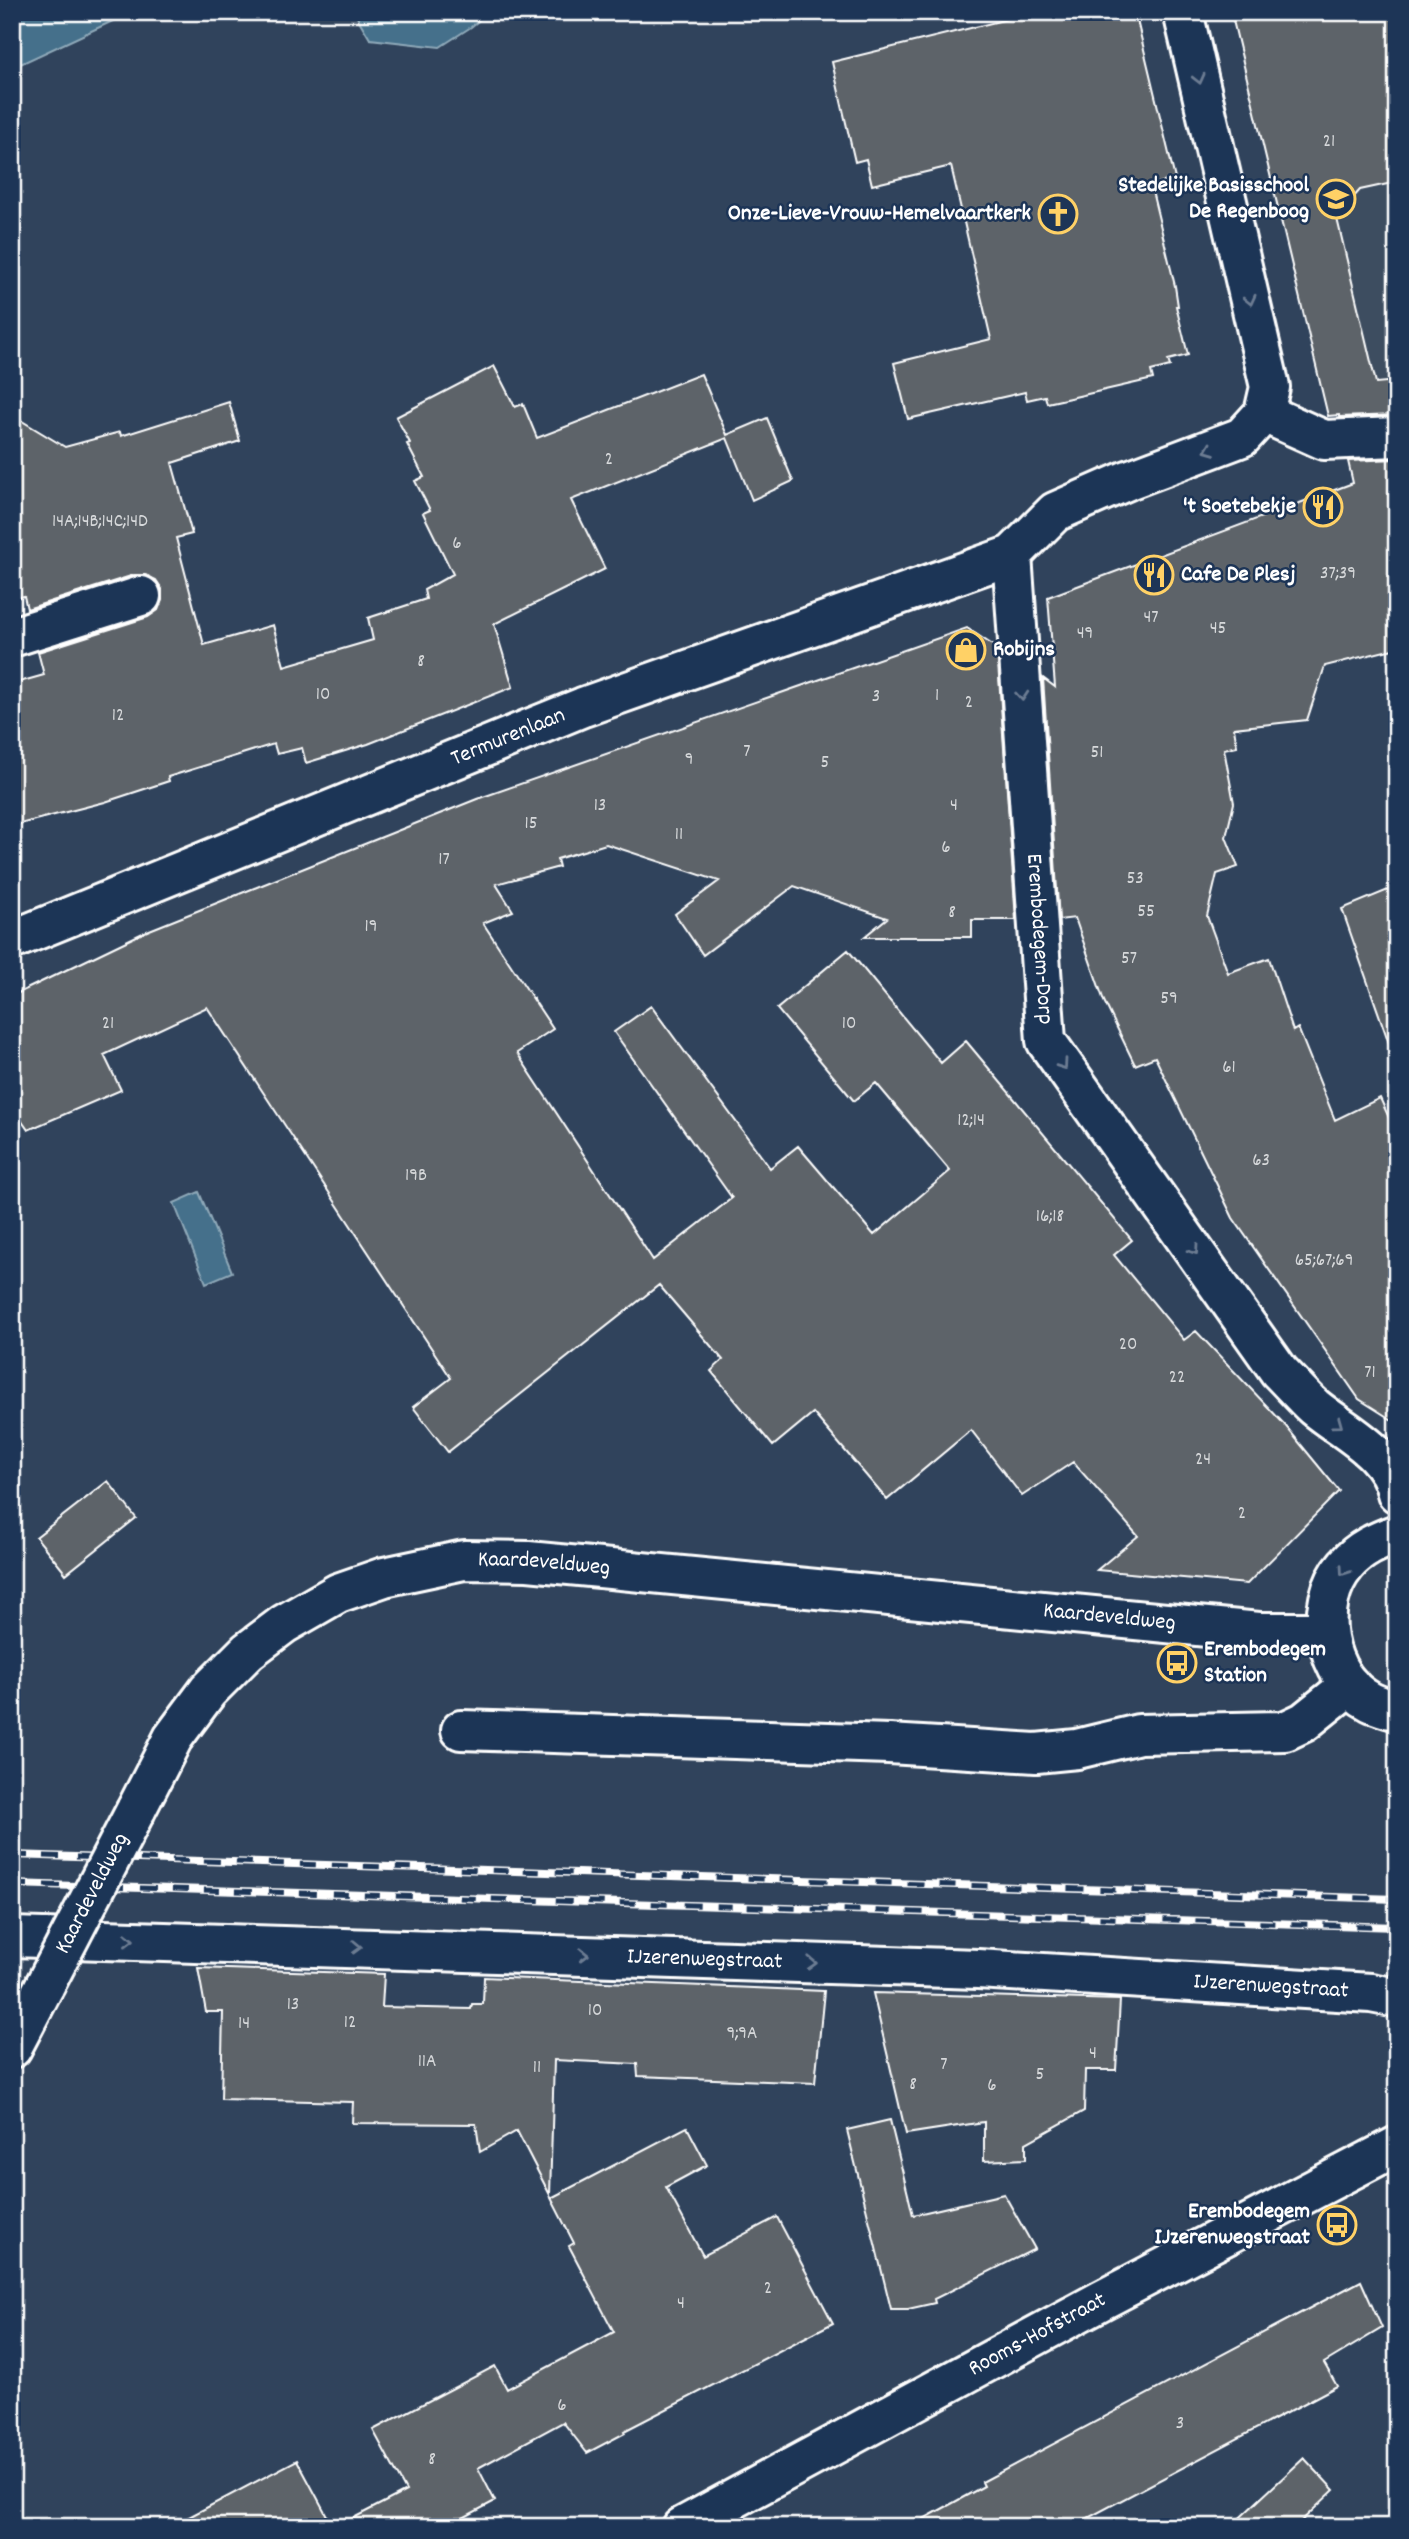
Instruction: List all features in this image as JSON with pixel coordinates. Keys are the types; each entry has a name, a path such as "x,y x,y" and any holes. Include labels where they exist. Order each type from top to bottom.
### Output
{"street":[{"path":"1012,555 1055,512 1128,480 1241,437 1264,413 1270,387 1183,12"},
{"path":"1264,413 1324,440 1397,438"},
{"name":"Termurenlaan","path":"12,940 583,707 1012,555"},
{"name":"Erembodegem-Dorp","path":"1012,555 1046,1041 1279,1371 1314,1406 1380,1458 1394,1480 1397,1493"},
{"path":"12,637 141,596"},
{"path":"1397,1534 1374,1542 1346,1565 1330,1593 1325,1632 1336,1665 1350,1685 1370,1702 1397,1711"},
{"name":"Kaardeveldweg","path":"12,2048 173,1738 208,1691 248,1651 284,1624 338,1593 384,1577 464,1560 528,1561 1259,1632 1325,1632"},
{"path":"461,1730 889,1744 1036,1753 1077,1749 1139,1734 1285,1731 1304,1722 1350,1685"},
{"name":"IJzerenwegstraat","path":"12,1937 978,1969 1371,1993 1397,1998"},
{"name":"Rooms-Hofstraat","path":"681,2527 1102,2300 1397,2146"}],"shaded area":[{"path":"12,12 132,12 12,68"},
{"path":"354,12 489,12 440,47 370,39"},
{"name":"Stedelijke Basisschool De Regenboog","path":"1249,12 1397,36 1397,410 1328,416 1232,17"},
{"path":"199,1192 232,1272 206,1283 174,1203"}],"building":[{"name":"Onze-Lieve-Vrouw-Hemelvaartkerk","path":"1036,12 1135,12 1175,179 1155,184 1156,190 1152,191 1188,355 1168,360 1170,366 1151,371 1153,379 1070,398 1047,403 1045,396 1027,400 1025,392 908,419 894,363 991,339 951,166 872,185 866,159 855,162 832,62"},
{"name":"Stedelijke Basisschool De Regenboog","path":"1231,12 1397,12 1397,182 1360,190 1335,210 1376,383 1397,381 1397,415 1328,416"},
{"path":"494,366 515,407 523,404 537,438 701,374 727,435 767,418 793,481 752,500 727,438 571,500 605,569 494,624 513,687 368,744 306,763 302,748 277,754 274,744 168,777 169,781 105,802 12,826 12,684 44,675 38,652 148,617 158,610 162,589 156,580 145,575 134,575 27,609 24,596 12,599 12,415 65,447 120,432 121,436 229,402 240,441 172,463 192,534 176,538 204,645 273,625 284,666 373,640 368,618 426,599 424,590 453,574 423,513 430,510 415,481 424,477 396,417"},
{"path":"1397,459 1397,648 1325,666 1307,720 1234,728 1237,746 1224,749 1234,803 1226,837 1238,867 1217,874 1207,916 1228,973 1269,958 1293,1031 1298,1028 1335,1120 1380,1098 1397,1135 1397,1423 1359,1399 1233,1218 1155,1057 1135,1065 1104,1001 1075,918 1059,920 1043,678 1055,687 1048,597 1353,483 1348,461"},
{"path":"967,628 997,648 1016,920 972,920 972,937 864,937 887,918 794,886 703,955 675,914 719,881 606,844 557,859 559,867 496,884 513,911 483,923 553,1029 517,1053 653,1260 732,1198 614,1032 651,1006 770,1168 798,1146 874,1235 950,1171 876,1083 854,1101 777,1009 848,950 941,1063 966,1041 1132,1240 1114,1255 1184,1340 1196,1331 1284,1424 1339,1491 1247,1584 1097,1570 1138,1536 1073,1462 1022,1496 971,1430 887,1500 813,1413 773,1446 711,1371 723,1360 659,1285 448,1452 413,1407 451,1378 207,1007 104,1055 121,1090 28,1130 12,1107 12,996 147,931 477,799"},
{"path":"1388,890 1397,912 1397,1045 1390,1046 1342,909"},
{"path":"108,1481 136,1518 66,1574 36,1537"},
{"path":"198,1968 384,1974 382,2007 471,2009 472,2004 483,2004 484,1977 824,1991 815,2083 638,2076 637,2064 554,2060 550,2195 517,2131 480,2152 476,2124 352,2123 353,2102 221,2099 223,2012 206,2012"},
{"path":"873,1993 1120,2000 1116,2070 1085,2070 1084,2111 1026,2143 1026,2159 984,2161 984,2122 906,2134"},
{"path":"890,2120 913,2215 1004,2194 1035,2249 934,2299 935,2303 908,2309 891,2309 847,2130"},
{"path":"687,2127 707,2165 666,2187 703,2256 777,2217 833,2323 624,2431 625,2433 587,2453 563,2422 478,2468 495,2501 446,2527 336,2527 406,2491 373,2430 495,2366 507,2389 614,2332 569,2246 574,2243 551,2198"},
{"path":"1361,2281 1382,2328 1324,2363 1337,2386 1071,2527 909,2527 984,2486 982,2482"},
{"path":"1304,2458 1334,2490 1295,2527 1230,2527"},
{"path":"297,2460 333,2527 170,2527"}],"railway":[{"path":"12,1855 1397,1899"},
{"path":"12,1884 1397,1927"}],"place":[{"name":"Stedelijke Basisschool De Regenboog","path":"1336,199"},
{"name":"Onze-Lieve-Vrouw-Hemelvaartkerk","path":"1058,214"},
{"name":"'t Soetebekje","path":"1323,507"},
{"name":"Cafe De Plesj","path":"1154,575"},
{"name":"Robijns","path":"966,650"},
{"name":"Erembodegem Station","path":"1177,1663"},
{"name":"Erembodegem IJzerenwegstraat","path":"1337,2225"}]}
